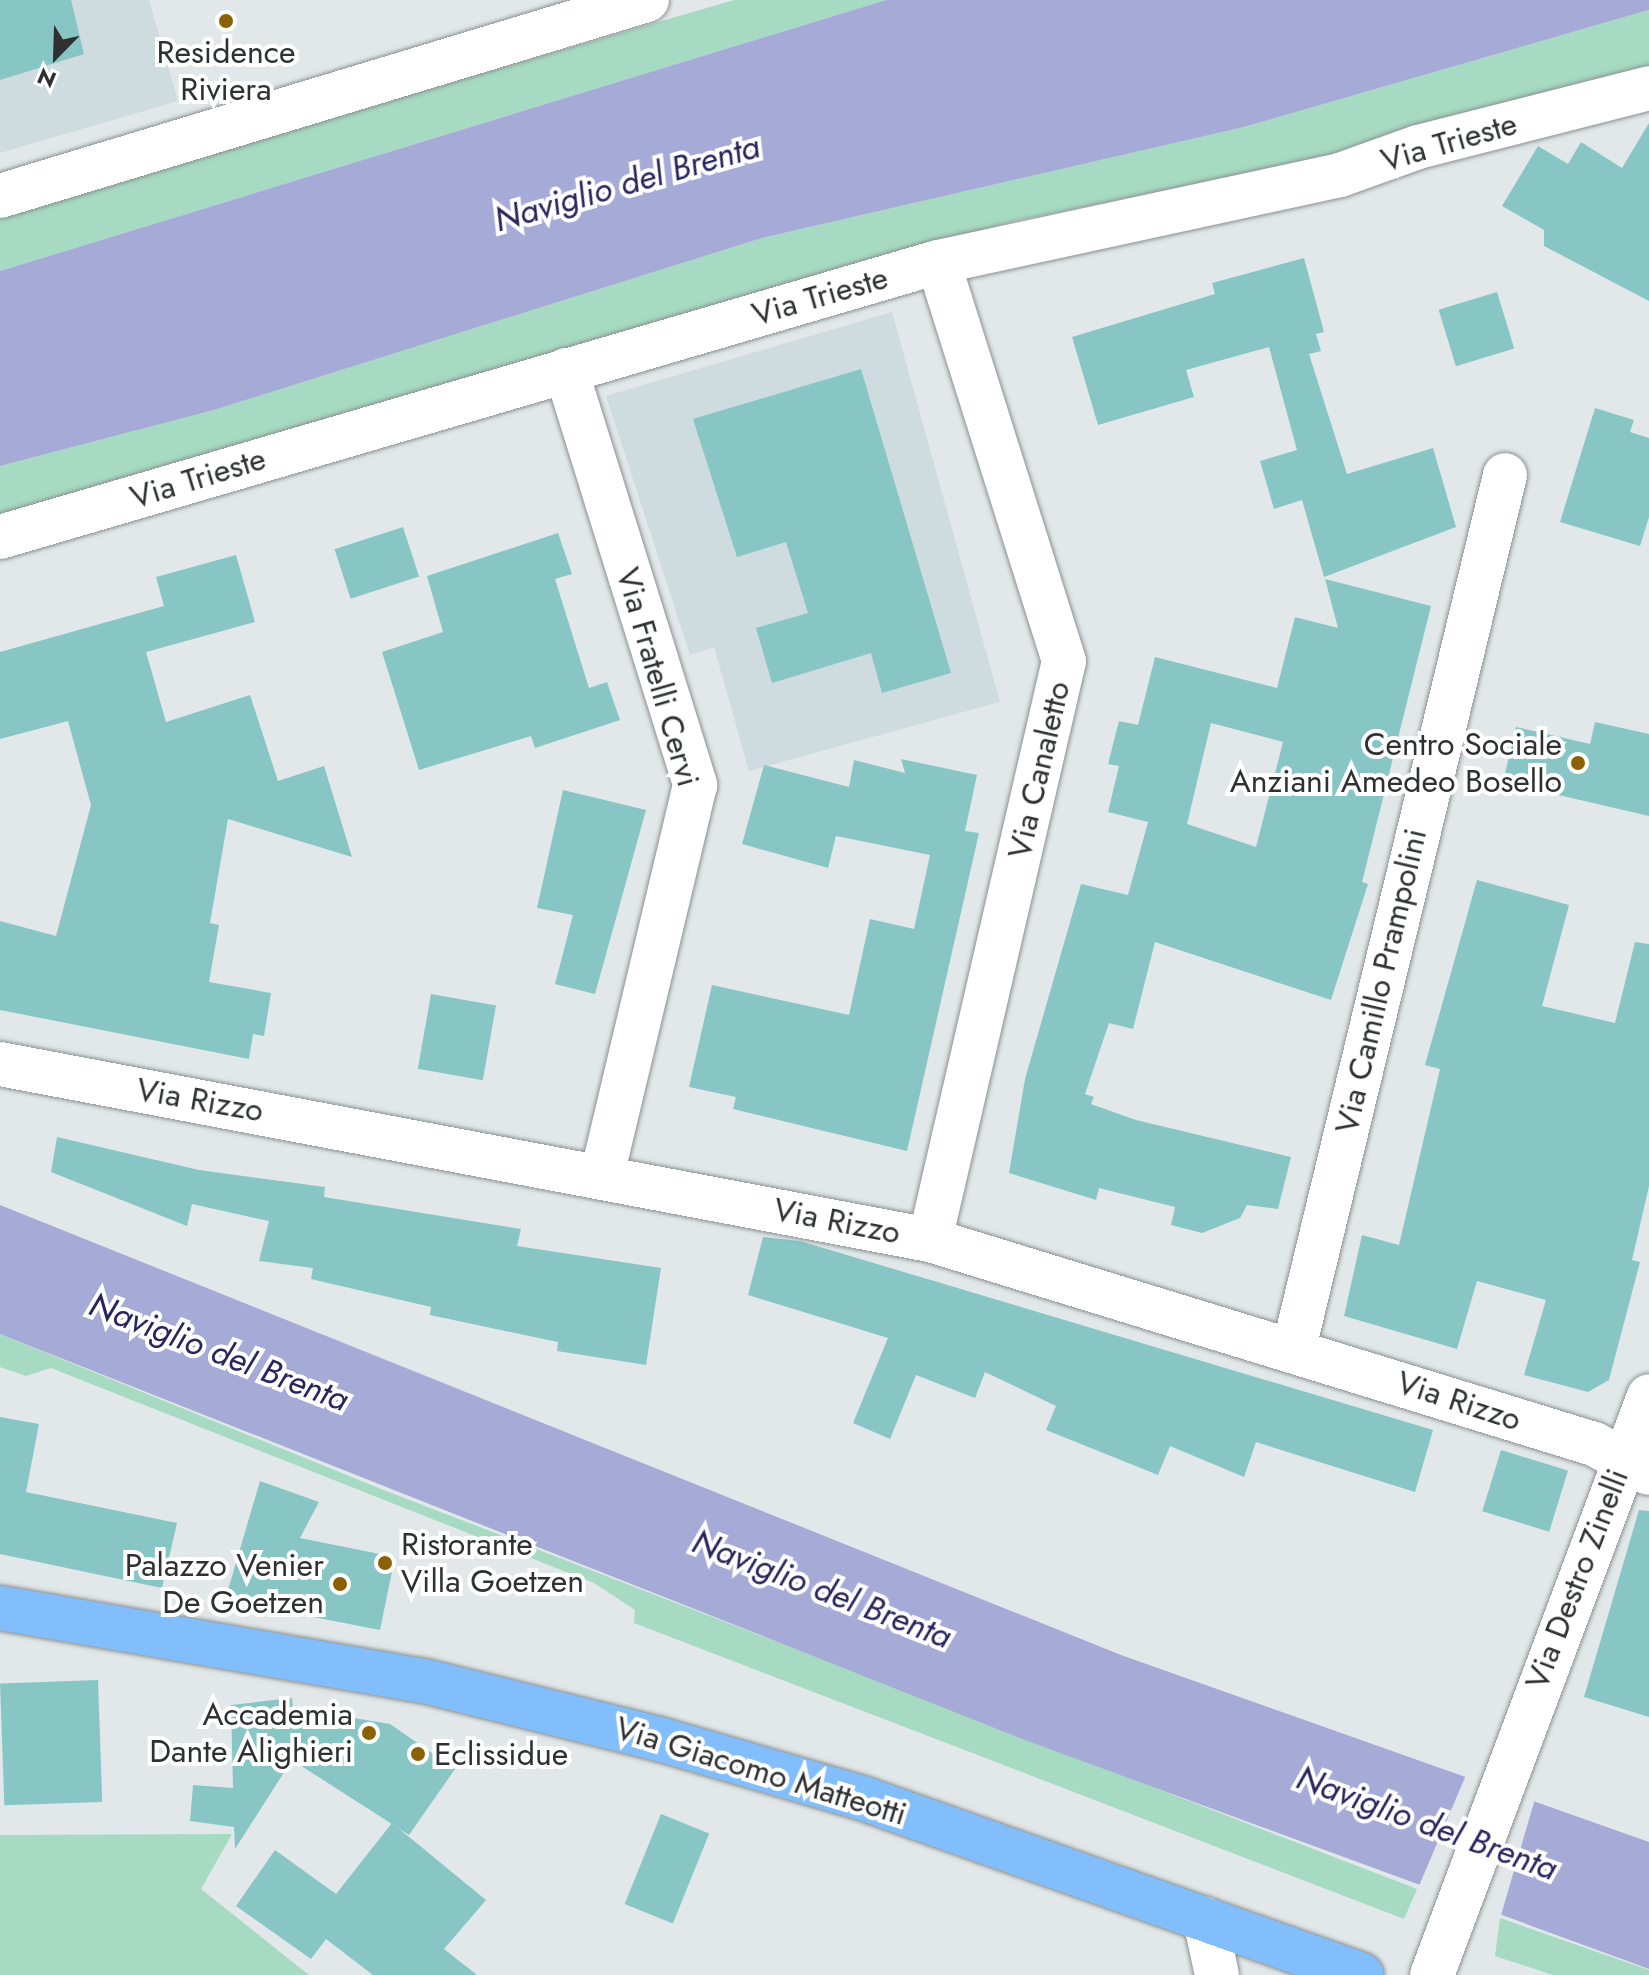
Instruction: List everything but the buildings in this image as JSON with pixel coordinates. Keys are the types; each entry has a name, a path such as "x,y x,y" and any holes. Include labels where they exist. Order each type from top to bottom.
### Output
{"main road":[{"name":"Via Giacomo Matteotti","path":"0,1608 424,1681 556,1712 862,1798 1205,1919 1328,1971"}],"street":[{"path":"0,196 647,0"},
{"name":"Via Trieste","path":"0,537 938,262 1340,175 1418,147 1649,88"},
{"name":"Via Canaletto","path":"930,1240 1064,661 938,262"},
{"name":"Via Fratelli Cervi","path":"566,370 695,785 602,1174"},
{"name":"Via Camillo Prampolini","path":"1294,1348 1505,475"},
{"name":"Via Rizzo","path":"0,1064 602,1174 930,1240 1294,1348 1636,1466"},
{"name":"Via Destro Zinelli","path":"1432,1975 1508,1764 1636,1466 1649,1396"},
{"path":"1205,1919 1217,1975"}],"shaded area":[{"path":"0,0 149,0 178,101 0,153"},
{"path":"892,312 1000,702 749,771 714,647 690,655 606,396"}],"green space":[{"path":"734,0 886,0 0,271 0,214"},
{"path":"1649,10 1649,66 1322,158 1010,222 0,518 0,466 214,410 762,238 1244,127"},
{"path":"0,1334 381,1489 1417,1889 1404,1919 634,1623 635,1610 594,1583 51,1368 26,1376 0,1367"},
{"path":"232,1834 201,1889 309,1975 0,1975 0,1835"},
{"path":"1500,1918 1649,1970 1649,1975 1553,1975 1495,1956"}],"water":[{"name":"Naviglio del Brenta","path":"886,0 1649,0 1649,10 1244,127 762,238 214,410 0,466 0,271"},
{"name":"Naviglio del Brenta","path":"0,1205 1121,1655 1649,1842 1649,1969 1025,1740 0,1334"}],"pier":[{"path":"1466,1775 1535,1799 1499,1922 1416,1893"}],"place":[{"name":"Residence Riviera","path":"226,21"},
{"name":"Centro Sociale Anziani Amedeo Bosello","path":"1578,763"},
{"name":"Ristorante Villa Goetzen","path":"385,1563"},
{"name":"Palazzo Venier De Goetzen","path":"340,1584"},
{"name":"Accademia Dante Alighieri","path":"369,1733"},
{"name":"Eclissidue","path":"418,1754"}]}
